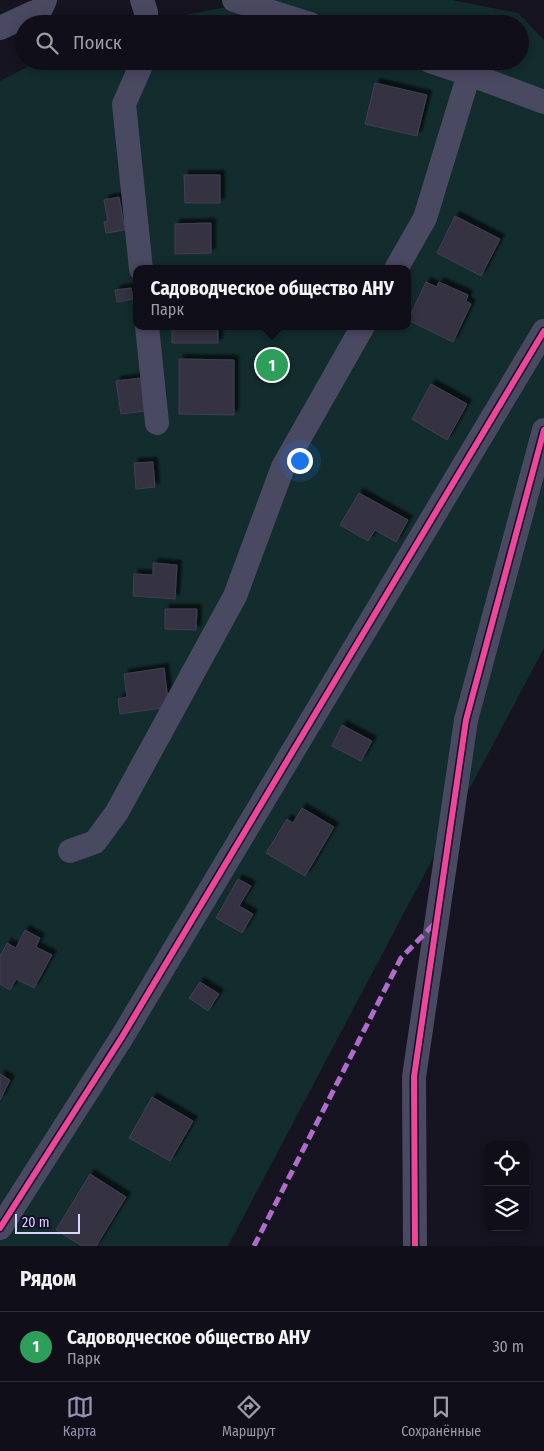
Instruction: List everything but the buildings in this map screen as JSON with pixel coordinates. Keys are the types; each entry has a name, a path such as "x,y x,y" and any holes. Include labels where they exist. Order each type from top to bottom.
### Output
{"street":[{"path":"27,15 42,8 45,0"},
{"path":"142,0 146,15"},
{"path":"234,0 282,15"},
{"path":"0,28 15,21"},
{"path":"139,70 124,104 141,265"},
{"path":"457,70 544,102"},
{"path":"398,265 425,218 469,74"},
{"path":"147,330 156,423"},
{"path":"70,851 95,842 117,812 235,596 283,467 361,330"},
{"path":"0,1228 122,1037 544,331"},
{"path":"414,1246 414,1077 466,720 544,430"}],"green space":[{"path":"263,0 452,0 518,13 520,15 185,15"},
{"path":"529,24 544,40 544,648 228,1246 0,1246 0,81 21,70 529,70"}],"marked path":[{"path":"254,1246 401,958 435,923"}],"cycle path":[{"path":"0,1228 122,1037 544,331"},
{"path":"415,1246 414,1077 466,720 544,430"}],"place":[{"name":"Садоводческое общество АНУ","path":"272,365"}]}
